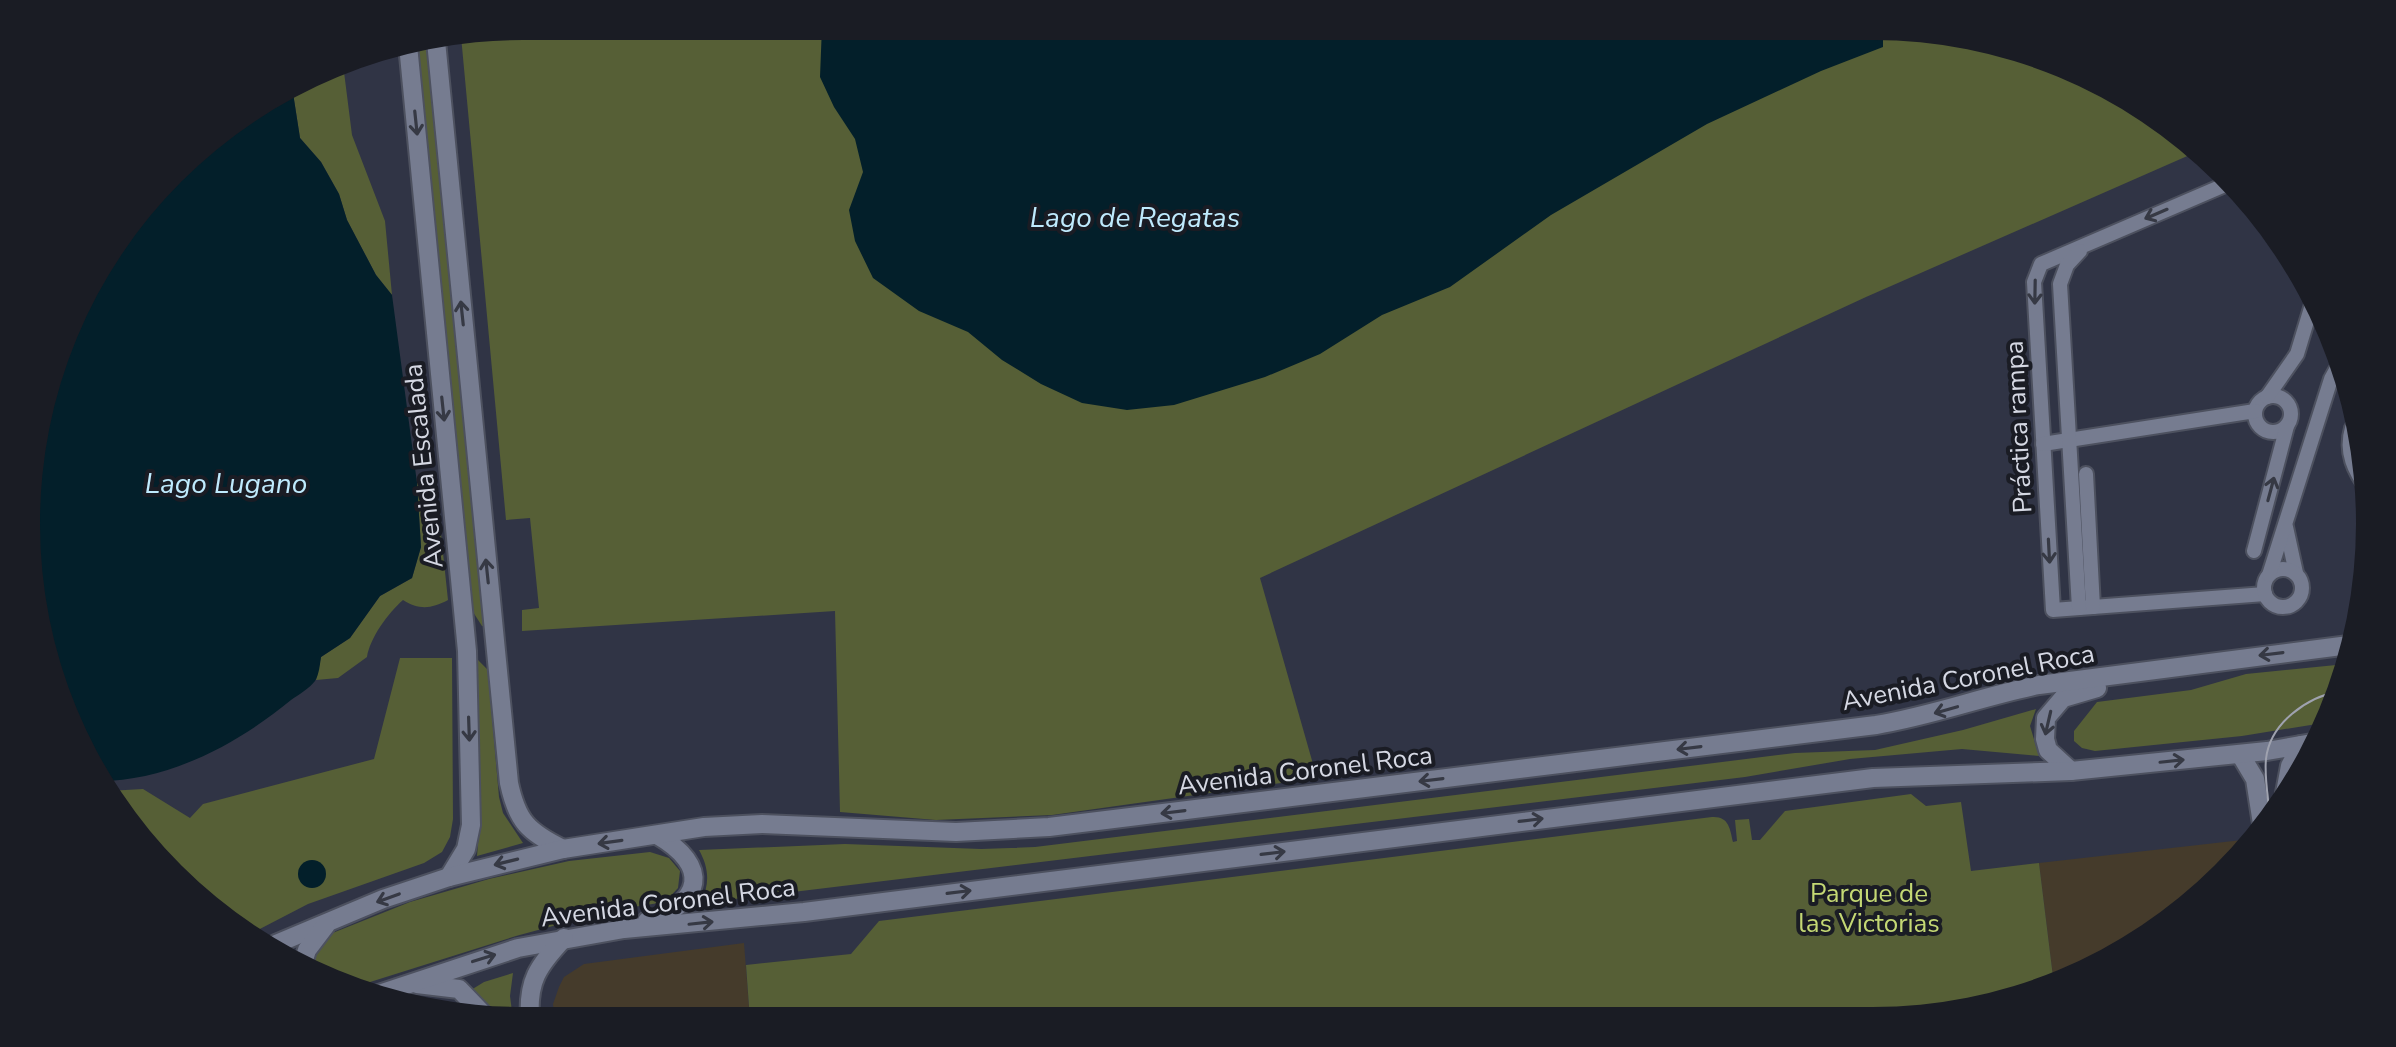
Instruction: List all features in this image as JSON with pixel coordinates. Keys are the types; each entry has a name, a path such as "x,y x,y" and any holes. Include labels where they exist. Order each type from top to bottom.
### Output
{"main road":[{"name":"Avenida Escalada","path":"437,48 495,649 513,802 522,822 534,833 563,849"},
{"name":"Avenida Escalada","path":"409,54 467,651 471,825 466,849 449,877"},
{"name":"Avenida Coronel Roca","path":"282,942 383,899 449,877 563,849 704,827 762,824 956,832 1049,827 1876,725 2039,685 2341,646"},
{"path":"467,651 495,649"},
{"path":"2071,771 2048,750 2044,728 2050,711 2072,693 2117,684 2131,673"},
{"name":"Avenida Coronel Roca","path":"392,989 486,957 564,938 624,929 804,912 1873,778 2071,771 2302,745"},
{"path":"2240,754 2255,779 2260,812"},
{"path":"624,929 674,910 693,889 693,867 678,849 657,835"},
{"path":"306,955 315,937 327,923"},
{"path":"531,1007 532,981 542,963 564,938"},
{"path":"410,983 459,989 474,1004"}],"street":[{"name":"Práctica rampa","path":"2086,608 2053,610 2034,282 2041,264 2219,187"},
{"path":"2086,245 2067,265 2060,284 2070,441 2086,608"},
{"path":"2287,426 2277,432 2265,431 2257,422 2255,411 2297,354 2309,316"},
{"path":"2286,526 2302,591 2291,605 2273,604 2265,594 2266,581 2333,376"},
{"path":"2254,551 2292,415 2289,404 2279,397 2267,397"},
{"path":"2043,444 2255,411"},
{"path":"2349,442 2352,464"},
{"path":"2086,474 2086,608"},
{"path":"2269,575 2285,569 2296,573"},
{"path":"2086,608 2265,594"}],"shaded area":[{"path":"2237,841 2191,887 2141,926 2052,972 2039,863"},
{"path":"744,943 749,1007 553,1007 564,977 584,964"}],"green space":[{"path":"524,40 1904,41 1998,56 2058,77 2141,121 2187,156 1866,297 1260,578 1317,778 1052,815 936,820 840,812 835,611 522,631 522,610 539,608 530,518 506,520 462,44"},
{"path":"429,49 485,626 473,612 419,51"},
{"path":"344,75 352,135 385,221 392,295 376,275 321,162 300,138 294,99"},
{"path":"417,483 436,487 448,600 425,607 403,600 380,626 367,657 338,678 316,680 321,657 350,638 380,596 412,578 421,547"},
{"path":"400,658 452,658 453,819 450,837 442,852 424,863 308,904 260,929 229,907 182,865 120,790 143,789 190,818 203,804 374,759"},
{"path":"478,660 488,670 499,797 503,813 523,843 477,856 480,819 475,662"},
{"path":"2335,665 2312,725 2242,736 2095,751 2082,748 2074,741 2074,731 2097,702 2191,690 2246,674"},
{"path":"2036,709 2030,726 2039,756 1962,749 1850,759 1745,777 701,903 707,876 699,850 845,844 981,849 1035,847 1795,753 1875,750"},
{"name":"Parque de las Victorias","path":"1911,794 1926,806 1961,802 1971,871 2039,863 2052,972 1967,998 1872,1007 749,1007 746,965 851,954 879,921 1712,817 1725,821 1733,842 1737,841 1735,820 1749,819 1752,840 1760,840 1785,811"},
{"path":"650,852 669,858 680,871 678,888 665,902 608,911 371,982 312,958 325,936 410,902 489,879 569,861"},
{"path":"513,973 511,1007 485,1005 471,990 484,982"}],"water":[{"name":"Lago de Regatas","path":"821,40 1883,40 1883,47 1821,71 1707,124 1551,215 1450,287 1382,315 1320,354 1265,377 1174,405 1127,410 1082,403 1041,384 1002,360 968,332 919,311 873,278 855,241 849,210 863,172 855,139 834,107 820,77"},
{"name":"Lago Lugano","path":"294,99 300,138 321,162 376,275 392,295 417,483 421,547 412,578 380,596 350,638 321,657 313,684 226,745 177,767 114,780 90,737 66,679 49,618 41,555 41,492 56,398 90,310 121,255 140,229 205,160 255,121"},
{"path":"312,860 322,864 326,874 322,884 312,888 302,884 298,874 302,864"}],"tram line":[{"path":"2268,802 2266,759 2275,734 2292,714 2324,696"}]}
